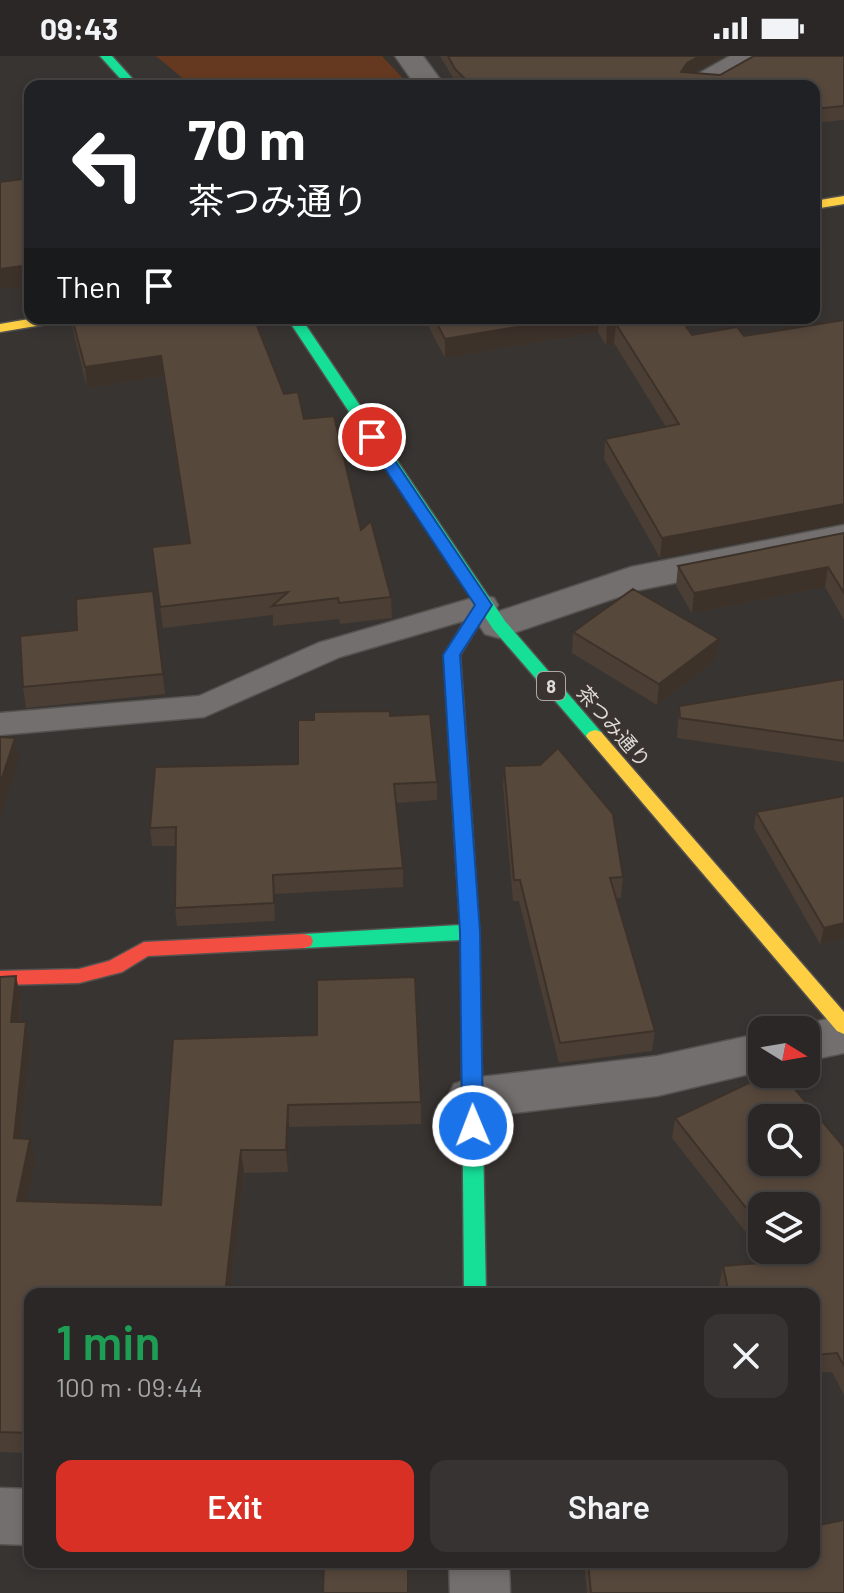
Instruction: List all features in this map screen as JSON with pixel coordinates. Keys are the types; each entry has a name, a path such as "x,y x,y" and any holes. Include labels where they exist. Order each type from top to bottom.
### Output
{"main road":[{"path":"106,56 128,80"},
{"path":"820,204 844,200"},
{"path":"0,328 24,324"},
{"name":"茶つみ通り","path":"298,324 491,615 844,1026"},
{"path":"475,1288 470,932 452,655 491,615"},
{"path":"0,978 79,976 115,967 144,949 470,932"}],"street":[{"path":"409,56 427,80"},
{"path":"708,80 751,56"},
{"path":"491,615 631,579 844,537"},
{"path":"820,1039 844,1034"},
{"path":"472,1098 657,1076 748,1055"},
{"path":"0,1516 24,1517"},
{"path":"479,1568 480,1593"}],"lane":[{"path":"0,724 204,706 329,650 491,615"}],"shaded area":[{"path":"156,56 382,56 404,80 185,80"}],"building":[{"path":"448,56 700,56 687,63 681,72 720,75 754,56 844,56 844,106 820,108 820,80 466,80"},
{"path":"24,179 24,266 0,269 0,182"},
{"path":"844,320 844,504 662,538 605,439 679,424 616,324 684,324 692,335 737,327 744,336"},
{"path":"74,324 256,324 284,394 298,392 304,419 334,416 361,530 371,521 391,597 339,603 338,598 272,606 288,592 160,607 152,547 190,543 161,356 85,367"},
{"path":"437,324 534,324 445,339"},
{"path":"844,533 844,593 828,567 694,593 678,566"},
{"path":"633,589 719,639 659,684 573,632"},
{"path":"153,591 163,674 23,687 20,636 77,630 76,599"},
{"path":"844,679 844,741 680,718 679,706"},
{"path":"390,711 390,716 430,714 437,782 394,784 403,868 273,875 274,903 175,908 176,827 150,828 155,767 298,764 298,720 314,720 314,712"},
{"path":"0,737 15,738 0,784"},
{"path":"558,748 613,814 623,877 610,878 655,1031 560,1043 520,880 514,880 504,766 540,765"},
{"path":"844,796 844,923 824,928 756,812"},
{"path":"16,976 11,1022 26,1022 14,1138 30,1139 17,1201 161,1205 173,1039 317,1035 317,980 415,977 421,1102 288,1105 286,1150 241,1150 226,1288 24,1288 24,1433 0,1432 0,977"},
{"path":"748,1083 748,1088 794,1088 807,1104 748,1104 748,1176 820,1176 820,1119 844,1147 844,1366 837,1353 820,1354 820,1288 728,1288 723,1266 820,1264 820,1192 748,1192 748,1210 675,1118"},
{"path":"844,1520 844,1593 591,1593 589,1568 820,1568 820,1525"},
{"path":"324,1568 408,1568 408,1593 323,1593"}],"traffic: fast":[{"path":"106,56 128,80"},
{"path":"298,324 499,625 595,736"},
{"path":"463,826 470,932 475,1288"},
{"path":"304,941 470,932"}],"traffic: slow":[{"path":"820,204 844,200"},
{"path":"0,328 24,324"},
{"path":"463,826 452,655 483,605"},
{"path":"595,736 844,1026"}],"traffic: jam":[{"path":"0,978 79,976 115,967 144,949 304,941"}],"route":[{"path":"372,437 483,605 452,655 470,932 473,1126"}]}
